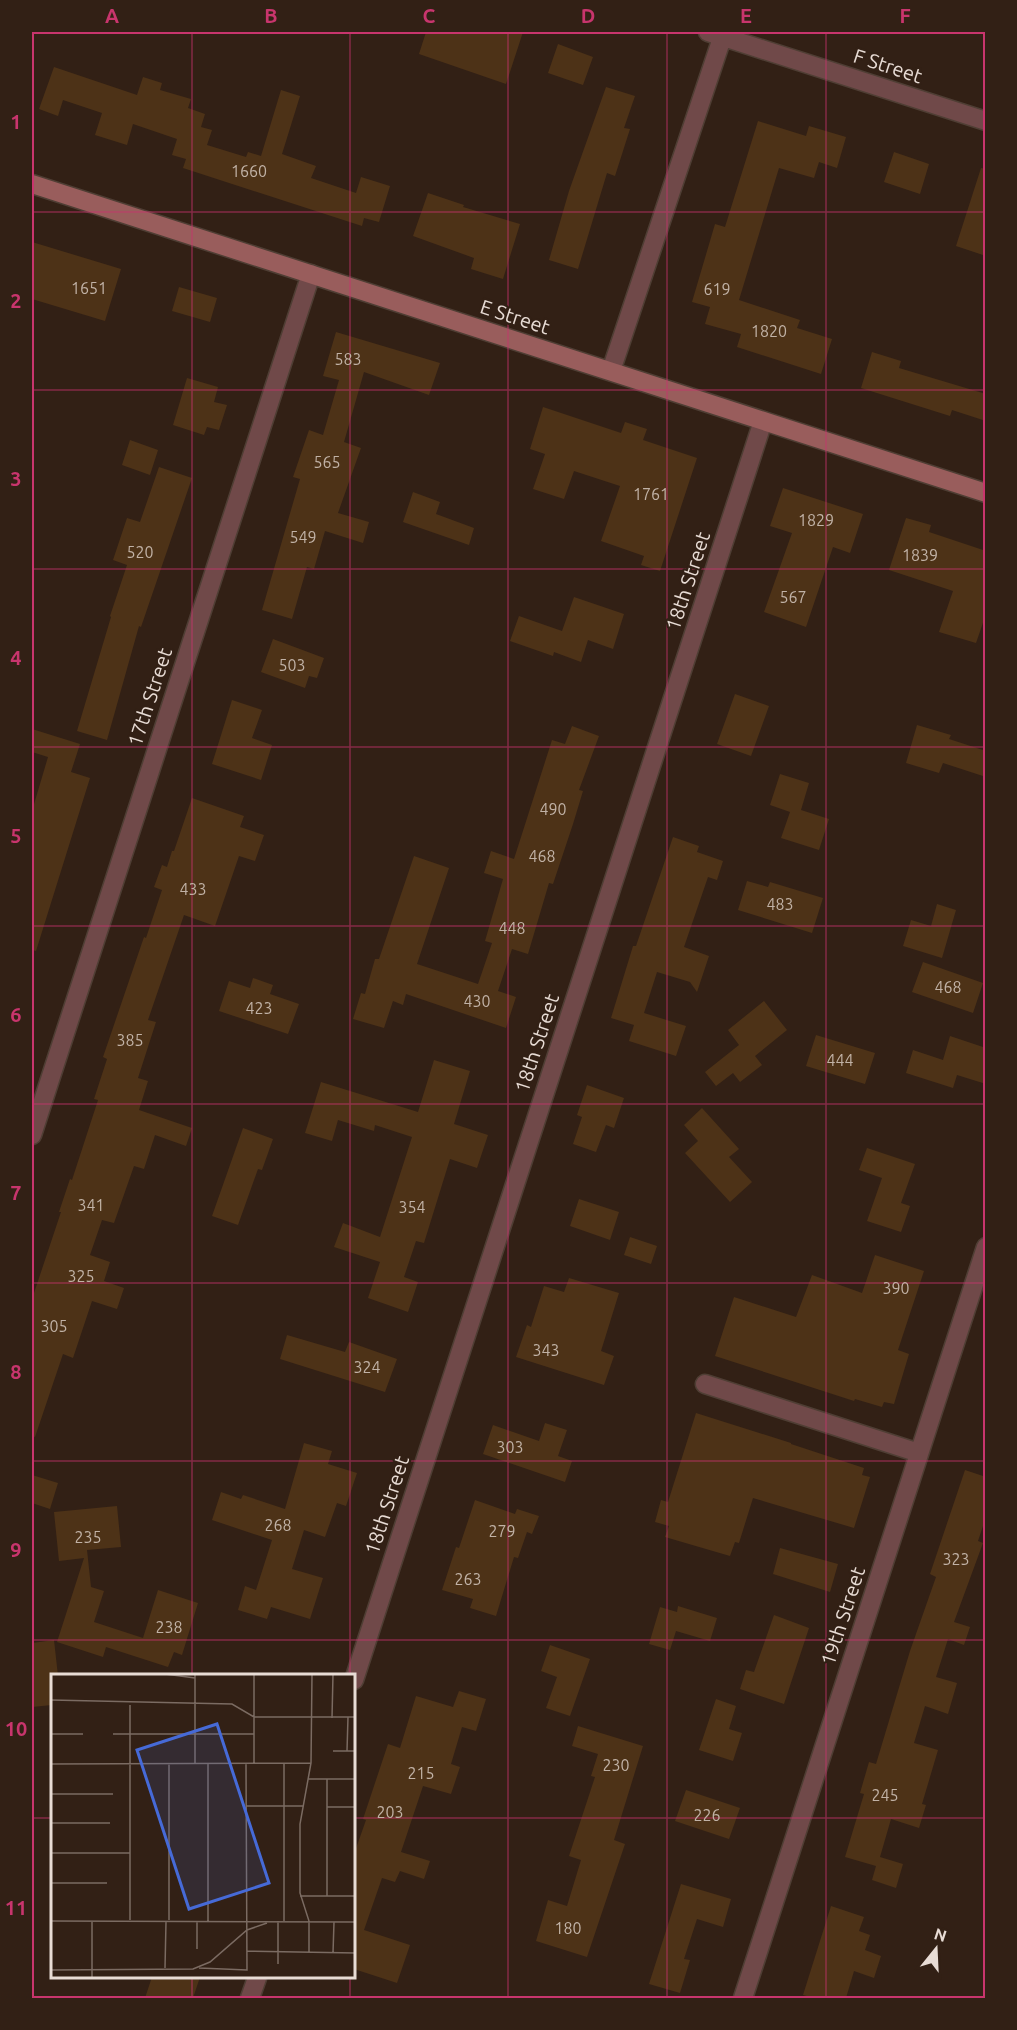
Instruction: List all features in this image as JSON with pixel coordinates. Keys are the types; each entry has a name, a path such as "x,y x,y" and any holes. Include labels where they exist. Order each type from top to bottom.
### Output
{"street":[{"name":"F Street","path":"718,33 986,121"},
{"path":"611,371 718,33"},
{"name":"E Street","path":"32,184 986,493"},
{"name":"17th Street","path":"32,1135 311,274"},
{"name":"18th Street","path":"356,1674 763,421"},
{"name":"19th Street","path":"743,1998 986,1247"},
{"path":"705,1384 919,1453"},
{"path":"250,1998 256,1979"}],"building":[{"path":"426,32 523,32 506,84 419,54"},
{"path":"558,44 593,57 583,85 548,73"},
{"path":"54,67 137,95 143,77 162,83 160,90 191,99 188,108 205,114 201,127 212,130 207,145 246,157 248,152 261,156 281,90 300,96 282,154 316,166 311,178 356,193 361,177 390,186 379,222 364,218 362,226 183,168 186,159 172,155 177,139 133,124 127,145 95,135 102,113 63,100 58,116 39,109"},
{"path":"606,87 635,96 624,128 630,129 615,176 607,173 578,269 549,260 569,191"},
{"path":"758,121 806,136 809,126 846,137 837,168 819,162 814,178 779,168 739,300 800,320 797,328 832,339 821,374 737,347 741,334 705,324 710,307 692,302 715,224 725,227"},
{"path":"894,152 929,164 920,194 884,182"},
{"path":"981,168 986,169 986,256 956,246"},
{"path":"428,193 464,205 463,207 520,224 503,279 471,269 474,258 413,236"},
{"path":"32,242 121,269 105,321 32,299"},
{"path":"179,287 217,298 210,322 172,311"},
{"path":"336,332 440,363 429,395 364,372 344,442 361,448 338,513 369,522 363,543 325,531 314,569 307,567 292,619 262,610 300,479 293,477 309,430 323,435 339,380 323,376"},
{"path":"872,352 901,361 899,368 986,394 986,421 952,410 950,416 861,388"},
{"path":"187,378 218,387 214,402 227,405 219,430 207,427 204,435 173,425"},
{"path":"543,407 621,433 625,422 647,429 643,440 697,458 660,571 641,565 644,556 601,541 620,486 574,471 564,499 533,489 545,454 530,449"},
{"path":"130,440 158,450 150,475 122,465"},
{"path":"159,467 192,478 141,627 139,626 107,740 77,731 127,565 113,560 127,518 140,522"},
{"path":"783,488 863,514 850,553 833,547 806,627 764,612 792,533 770,526"},
{"path":"413,492 440,502 436,514 474,528 469,545 403,522"},
{"path":"906,518 931,525 929,532 986,551 986,614 976,643 939,632 953,591 889,570"},
{"path":"574,597 624,614 613,649 588,640 581,662 554,652 553,656 510,641 519,616 562,631"},
{"path":"273,639 324,658 317,678 309,676 305,688 261,672"},
{"path":"735,694 769,706 751,756 717,744"},
{"path":"232,700 262,710 252,738 272,745 261,780 212,764"},
{"path":"917,725 951,735 949,739 986,751 986,777 943,763 939,773 906,763"},
{"path":"572,726 599,736 579,790 583,791 573,824 553,884 549,883 528,954 512,949 498,991 516,997 506,1028 406,994 403,1005 393,1001 384,1028 353,1019 361,993 365,994 375,959 379,959 414,856 449,868 417,964 478,984 492,943 485,941 503,879 484,873 491,851 514,859 552,740 565,744"},
{"path":"32,729 80,744 71,772 90,778 36,951 32,950 32,811 48,757 32,752"},
{"path":"780,774 809,783 801,810 829,819 819,850 781,838 790,812 770,805"},
{"path":"192,798 244,816 240,827 264,835 255,861 239,856 215,926 184,915 148,1020 156,1022 138,1078 148,1081 139,1110 192,1128 186,1146 155,1135 144,1169 134,1166 114,1223 102,1220 90,1255 110,1262 104,1281 124,1288 117,1309 92,1301 73,1358 63,1354 35,1437 32,1436 32,1299 98,1100 94,1099 107,1059 103,1057 162,890 154,887 162,865 167,867 172,851 174,851"},
{"path":"673,837 699,846 697,852 723,861 717,880 708,877 684,947 709,956 697,992 690,982 657,972 644,1013 686,1026 676,1056 629,1041 634,1025 611,1018 633,946 636,946"},
{"path":"747,881 768,887 770,882 823,898 812,933 738,910"},
{"path":"937,904 956,910 942,958 903,946 911,920 931,926"},
{"path":"923,962 983,983 973,1013 912,992"},
{"path":"253,978 273,985 270,994 299,1004 288,1034 219,1011 229,981 250,988"},
{"path":"764,1001 787,1030 755,1056 762,1065 740,1082 733,1073 716,1086 705,1072 739,1045 728,1030"},
{"path":"816,1035 875,1053 865,1084 806,1066"},
{"path":"950,1036 986,1048 986,1084 957,1075 953,1088 906,1073 913,1050 943,1060"},
{"path":"434,1060 470,1071 454,1124 488,1135 477,1168 450,1159 424,1243 416,1241 404,1277 418,1282 408,1312 368,1298 380,1262 334,1247 343,1223 380,1237 412,1137 375,1125 374,1131 338,1120 332,1141 305,1133 321,1082 418,1112"},
{"path":"587,1085 624,1098 614,1128 606,1125 596,1152 573,1144 582,1117 577,1115"},
{"path":"702,1108 739,1149 729,1157 752,1182 730,1202 685,1153 698,1141 684,1125"},
{"path":"243,1128 273,1139 262,1170 258,1169 238,1225 212,1216"},
{"path":"867,1148 915,1164 901,1203 910,1206 901,1232 867,1221 882,1178 859,1170"},
{"path":"579,1199 619,1212 610,1240 570,1226"},
{"path":"630,1237 657,1246 651,1264 624,1255"},
{"path":"875,1255 924,1271 898,1350 909,1354 894,1404 884,1402 882,1407 855,1399 854,1401 715,1356 734,1297 796,1317 812,1275 862,1293"},
{"path":"569,1278 619,1293 601,1351 614,1356 604,1385 516,1357 527,1325 531,1327 544,1286 564,1292"},
{"path":"287,1335 345,1352 349,1342 397,1359 385,1392 280,1359"},
{"path":"696,1413 864,1468 862,1475 870,1477 854,1528 753,1498 739,1543 735,1542 730,1556 665,1537 669,1526 655,1522 661,1500 668,1502"},
{"path":"545,1423 567,1430 558,1456 572,1461 565,1482 483,1454 493,1425 539,1441"},
{"path":"304,1443 332,1451 328,1464 357,1473 346,1506 337,1503 325,1537 304,1530 292,1569 323,1578 310,1619 271,1607 267,1619 238,1610 245,1586 256,1590 272,1540 212,1520 221,1492 241,1499 243,1495 285,1509"},
{"path":"965,1470 986,1477 986,1517 978,1541 983,1543 954,1622 970,1627 964,1645 948,1639 936,1677 957,1683 948,1714 925,1706 914,1743 938,1750 922,1804 926,1805 919,1828 891,1819 880,1857 903,1864 896,1888 872,1880 876,1866 845,1857 864,1794 860,1793 869,1762 876,1764 910,1651 936,1577 930,1574"},
{"path":"32,1475 58,1483 50,1509 32,1503"},
{"path":"475,1500 515,1514 517,1509 539,1516 532,1534 527,1532 518,1558 514,1557 496,1616 470,1608 473,1599 442,1590"},
{"path":"117,1506 121,1547 87,1550 91,1587 104,1591 94,1622 143,1638 158,1590 198,1603 182,1655 174,1652 168,1667 106,1647 103,1657 57,1642 84,1558 59,1561 54,1512"},
{"path":"780,1548 838,1564 830,1592 773,1574"},
{"path":"678,1606 717,1618 710,1641 676,1631 670,1650 649,1644 660,1607 677,1612"},
{"path":"774,1615 809,1628 784,1704 740,1689 746,1670 754,1672"},
{"path":"54,1640 58,1674 51,1674 51,1705 32,1707 32,1643"},
{"path":"550,1645 590,1659 570,1716 546,1708 557,1677 541,1671"},
{"path":"459,1691 486,1699 476,1731 462,1727 451,1764 460,1767 451,1794 423,1786 401,1852 430,1861 424,1879 400,1871 395,1882 382,1878 364,1930 410,1945 397,1983 356,1970 356,1848 366,1820 363,1819 388,1744 400,1748 416,1696 453,1707"},
{"path":"716,1699 736,1706 729,1729 742,1733 733,1761 699,1750"},
{"path":"578,1726 643,1746 614,1840 625,1844 587,1957 536,1941 548,1900 567,1906 581,1860 569,1856 595,1777 591,1776 598,1754 572,1746"},
{"path":"686,1790 740,1808 729,1839 675,1821"},
{"path":"681,1884 731,1899 723,1927 697,1919 684,1959 690,1960 680,1993 649,1984"},
{"path":"831,1906 864,1917 859,1931 870,1935 865,1950 881,1956 874,1978 854,1971 846,1998 814,1998 803,1995"},
{"path":"151,1979 199,1979 193,1998 145,1998"}]}
